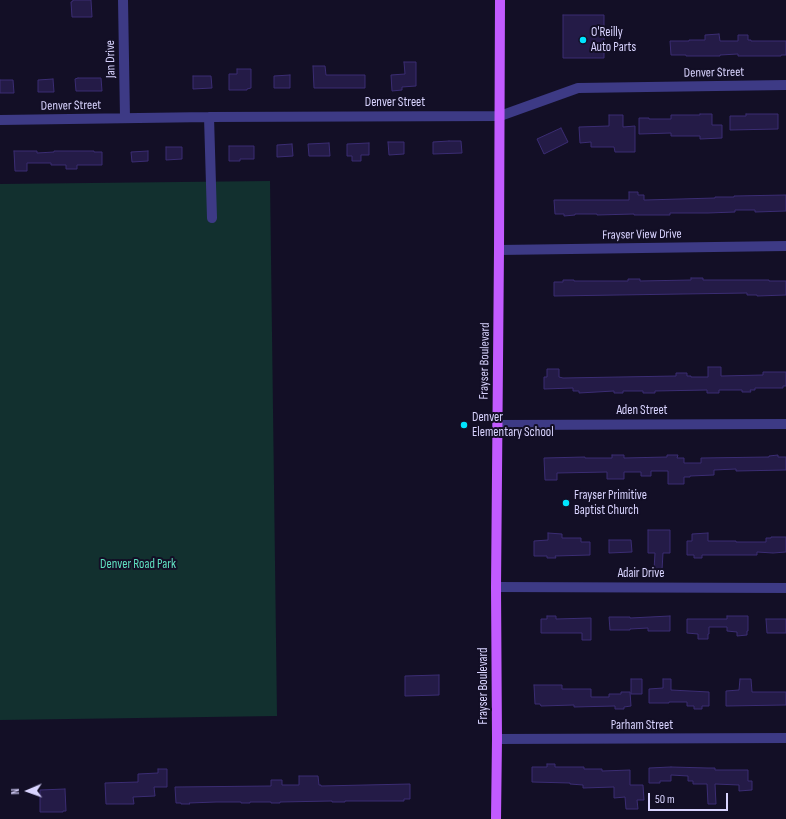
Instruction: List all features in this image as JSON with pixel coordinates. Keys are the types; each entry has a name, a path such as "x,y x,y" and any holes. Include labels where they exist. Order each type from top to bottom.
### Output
{"main road":[{"name":"Frayser Boulevard","path":"496,819 500,0"}],"street":[{"name":"Jan Drive","path":"123,0 125,118"},
{"name":"Denver Street","path":"0,120 210,117 500,116 578,88 786,85"},
{"path":"210,117 212,218"},
{"name":"Frayser View Drive","path":"499,250 786,246"},
{"name":"Aden Street","path":"498,425 786,424"},
{"name":"Adair Drive","path":"496,587 786,588"},
{"name":"Parham Street","path":"497,739 786,738"}],"green space":[{"name":"Denver Road Park","path":"270,181 277,716 0,720 0,184"}],"building":[{"path":"73,0 91,0 92,17 72,17 71,2"},
{"name":"O'Reilly Auto Parts","path":"563,15 604,15 604,58 563,58"},
{"path":"719,34 720,41 738,41 738,35 748,35 748,40 751,41 786,41 786,55 671,55 670,41 705,40 705,35"},
{"path":"404,62 416,62 416,86 402,87 402,90 392,91 391,75 405,74"},
{"path":"313,66 325,66 326,75 365,75 365,88 314,88"},
{"path":"237,69 251,69 251,88 247,90 229,90 229,74 237,74"},
{"path":"290,75 290,88 274,88 274,76"},
{"path":"193,76 211,76 212,88 193,89"},
{"path":"101,78 102,91 76,91 75,79"},
{"path":"53,79 54,92 38,92 38,80"},
{"path":"0,80 13,80 14,93 0,93"},
{"path":"712,114 712,125 722,125 722,138 700,139 700,136 671,136 671,133 639,134 639,118 671,119 671,115"},
{"path":"746,114 778,114 778,129 730,130 730,116 746,116"},
{"path":"609,115 623,115 623,127 635,126 635,152 615,152 614,147 591,147 591,142 580,143 579,127 609,126"},
{"path":"561,128 568,142 544,154 537,139"},
{"path":"461,141 462,153 433,154 433,142"},
{"path":"388,142 404,142 404,154 389,155"},
{"path":"329,143 330,156 309,156 308,144"},
{"path":"369,143 369,155 361,155 361,161 352,161 352,156 347,156 347,144"},
{"path":"292,144 293,156 277,157 277,145"},
{"path":"229,146 254,146 254,159 229,161"},
{"path":"166,147 182,147 182,159 166,160"},
{"path":"14,151 37,151 37,153 54,151 102,152 102,165 77,165 77,169 66,169 66,165 51,165 51,163 27,163 27,171 15,171"},
{"path":"148,151 148,161 132,162 131,152"},
{"path":"629,192 638,192 638,195 644,195 644,200 786,195 786,211 755,212 755,210 735,210 735,212 670,213 670,215 575,214 564,216 564,214 555,214 554,200 629,200"},
{"path":"691,278 703,278 703,280 786,281 786,295 757,296 747,295 747,293 554,296 554,282 563,282 563,280 628,281 628,279 640,279 640,281 691,280"},
{"path":"708,367 721,367 721,376 763,375 763,372 786,372 786,386 783,386 783,388 755,388 755,390 750,390 751,392 742,392 742,390 719,390 719,393 707,393 707,390 655,391 655,393 643,393 643,391 623,391 623,393 614,393 614,391 579,393 579,391 573,391 573,388 544,389 544,377 547,377 547,369 559,369 559,377 563,378 676,376 676,373 687,373 687,376 691,377 708,377"},
{"path":"612,455 624,455 624,458 667,457 667,455 678,455 677,458 684,458 684,463 701,463 701,458 769,457 778,455 778,457 786,457 786,470 714,470 714,475 684,477 684,484 668,484 668,471 651,471 651,476 641,476 641,472 624,472 624,479 607,479 607,472 557,473 557,480 545,480 544,458 612,458"},
{"path":"648,530 670,530 670,553 663,553 662,570 654,570 655,553 648,553"},
{"path":"548,533 562,534 562,538 581,538 581,542 590,542 590,555 555,556 556,558 534,556 534,541 548,540"},
{"path":"708,533 708,541 766,542 766,538 786,537 786,552 757,552 757,555 702,555 702,558 694,558 694,555 687,555 687,541 692,541 692,534"},
{"path":"609,540 631,540 632,552 609,553"},
{"path":"547,616 556,616 556,619 591,618 591,640 582,640 582,633 541,633 541,619 547,619"},
{"path":"670,616 670,631 648,631 648,628 610,630 609,617 630,618"},
{"path":"727,616 748,616 747,635 737,636 737,632 727,631 727,627 709,627 708,639 698,639 698,634 687,633 687,619 727,619"},
{"path":"766,619 786,619 786,633 767,633"},
{"path":"439,675 439,695 405,696 405,676"},
{"path":"631,679 642,679 642,694 631,694"},
{"path":"663,679 671,679 671,690 709,692 709,706 702,706 702,709 694,709 694,706 687,706 687,702 649,703 649,689 663,688"},
{"path":"740,679 751,679 752,692 786,692 786,705 726,706 726,691 739,690"},
{"path":"534,685 562,685 562,689 591,689 591,697 609,697 609,694 630,692 631,706 624,707 624,709 615,709 615,706 541,706 540,704 535,704"},
{"path":"547,764 555,764 555,767 584,767 584,769 602,769 602,771 630,770 630,785 643,785 644,800 637,800 638,809 626,809 625,797 614,798 614,787 583,788 583,785 570,783 532,782 532,767 547,767"},
{"path":"649,768 715,768 715,770 748,770 748,781 752,781 752,790 739,791 739,785 715,784 716,804 708,804 707,784 693,784 693,781 688,781 688,776 671,775 671,781 649,783"},
{"path":"158,769 167,769 167,787 154,787 155,796 133,797 134,804 106,804 105,783 138,782 138,774 158,773"},
{"path":"299,776 318,776 319,785 321,786 410,784 410,799 404,799 404,801 176,803 175,787 271,786 271,780 282,780 282,785 299,785"},
{"path":"65,789 66,811 40,812 40,790"}],"place":[{"name":"O'Reilly Auto Parts","path":"583,40"},
{"name":"Denver Elementary School","path":"464,425"},
{"name":"Frayser Primitive Baptist Church","path":"566,503"}]}
